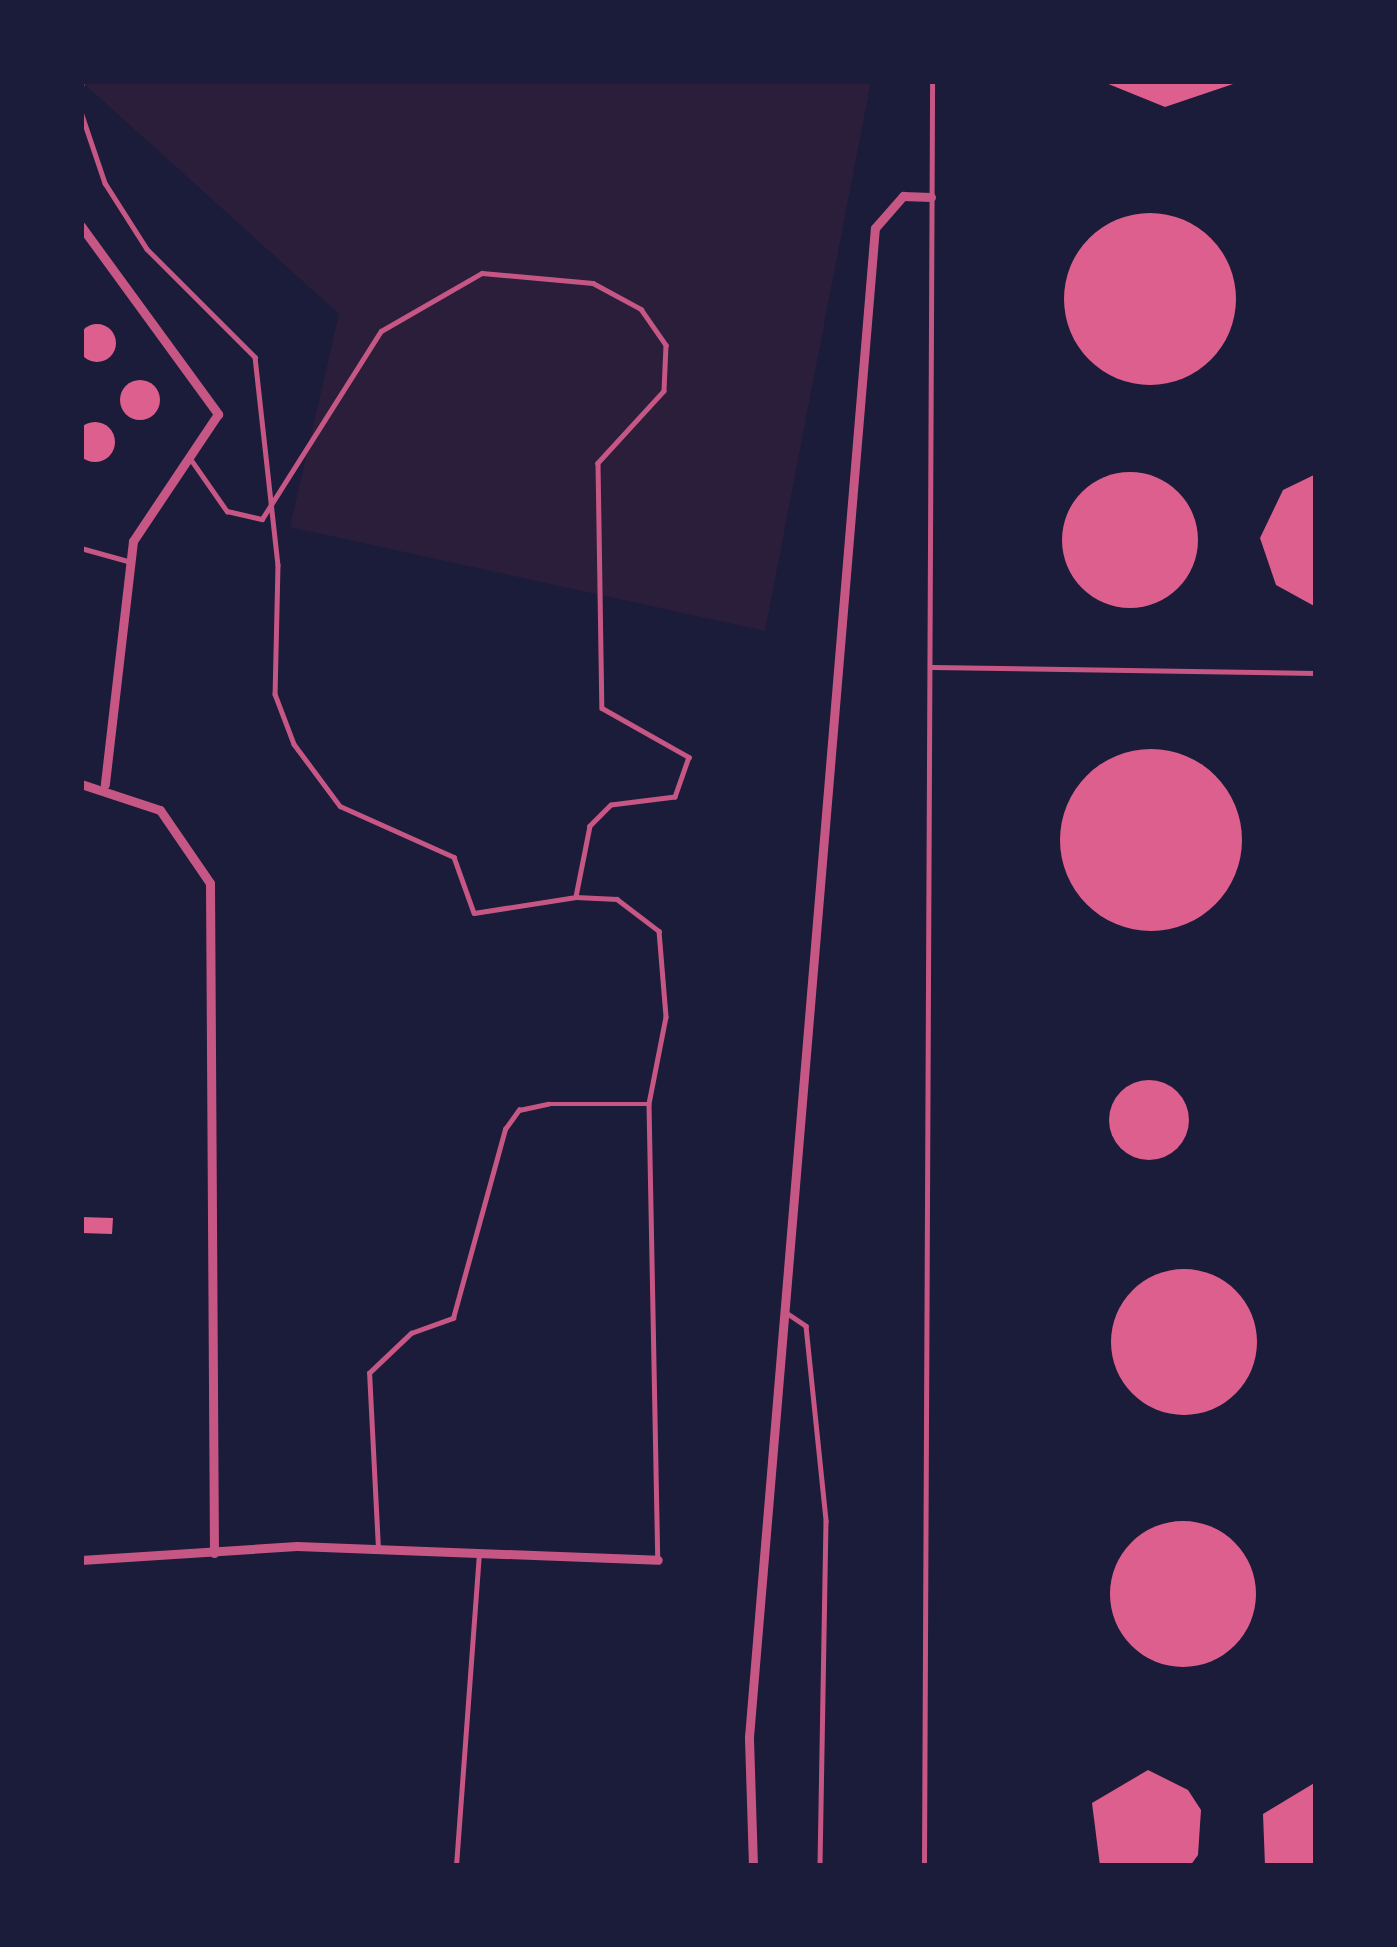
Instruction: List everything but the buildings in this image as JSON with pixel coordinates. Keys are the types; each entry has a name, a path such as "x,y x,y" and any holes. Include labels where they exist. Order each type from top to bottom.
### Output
{"street":[{"path":"754,1866 749,1737 875,228 903,196 931,197"},
{"path":"81,226 213,399 214,430 146,512 128,561 105,784"},
{"path":"81,784 105,784 182,830 210,884 214,1553"},
{"path":"81,1560 378,1549 658,1560"}],"lane":[{"path":"924,1866 932,81"},
{"path":"81,112 105,184 147,249 255,357 266,517 278,565 275,694 294,744 340,806 454,857 473,913 576,897 617,899 659,932 666,1017 649,1104 658,1560"},
{"path":"266,517 356,362 442,288 482,273 558,273 616,294 656,326 669,380 615,434 596,483 602,708 689,757 675,797 611,805 590,826 576,897"},
{"path":"190,458 227,511 266,517"},
{"path":"81,548 128,561"},
{"path":"932,667 1316,674"},
{"path":"378,1549 369,1373 411,1333 453,1318 505,1129 518,1110 548,1104 649,1104"},
{"path":"787,1313 806,1326 826,1521 820,1866"},
{"path":"456,1866 479,1553"}],"shaded area":[{"path":"81,81 871,81 765,631 290,527 339,314"}]}
